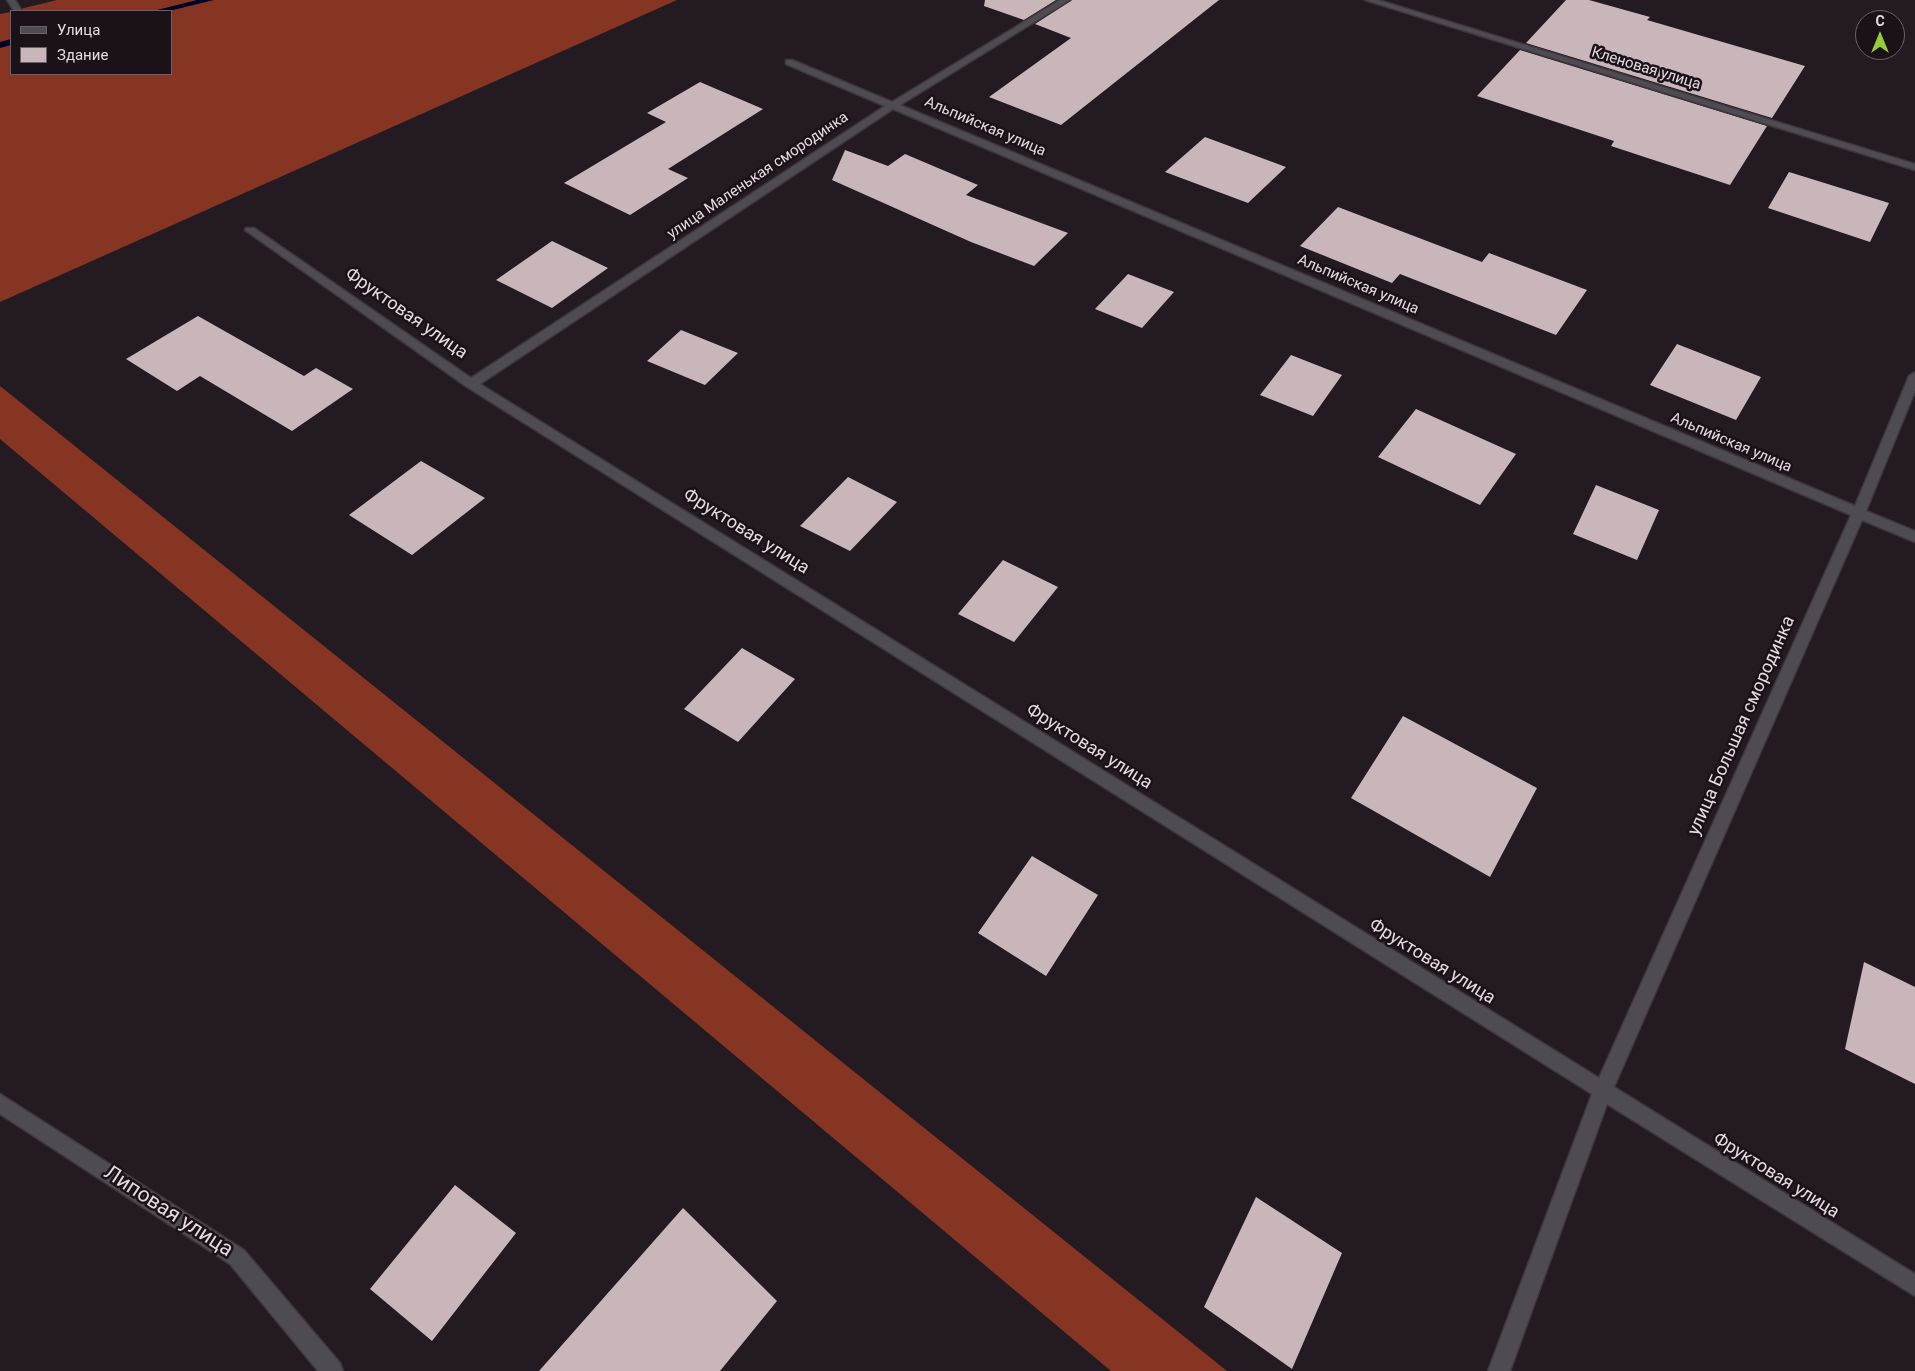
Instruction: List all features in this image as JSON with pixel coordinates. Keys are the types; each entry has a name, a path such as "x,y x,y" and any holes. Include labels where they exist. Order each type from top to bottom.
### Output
{"street":[{"name":"улица Маленькая смородинка","path":"471,384 893,105 1066,0"},
{"name":"Кленовая улица","path":"1369,0 1915,166"},
{"name":"Альпийская улица","path":"788,62 1915,537"},
{"name":"Фруктовая улица","path":"250,230 471,384 1915,1286"},
{"name":"улица Большая смородинка","path":"1499,1371 1602,1092 1858,514 1915,376"},
{"name":"Липовая улица","path":"0,1103 237,1256 332,1371"}],"shaded area":[{"path":"57,0 677,0 0,302 0,14 10,12 10,75 172,75 172,10 16,10"},
{"path":"0,386 1227,1371 1111,1371 0,439"}],"building":[{"path":"985,0 1056,0 1024,20 984,6"},
{"path":"1072,0 1219,0 1061,125 989,97 1071,38 1035,24"},
{"path":"1566,0 1589,0 1650,17 1647,20 1805,66 1772,118 1526,43"},
{"path":"1520,50 1767,126 1730,185 1611,146 1614,141 1477,96"},
{"path":"700,82 763,109 668,169 688,178 630,215 564,183 666,122 647,113"},
{"path":"1205,137 1286,167 1248,203 1165,172"},
{"path":"845,150 888,166 905,154 978,185 966,195 1068,233 1034,266 971,242 832,180"},
{"path":"1789,172 1889,203 1870,242 1768,208"},
{"path":"1338,207 1482,262 1489,253 1587,290 1556,335 1400,274 1392,283 1300,246"},
{"path":"552,241 608,268 552,308 496,280"},
{"path":"1128,274 1174,292 1142,328 1095,309"},
{"path":"198,316 304,376 316,368 353,389 292,431 200,376 177,391 126,359"},
{"path":"681,330 738,353 705,385 647,361"},
{"path":"1677,344 1761,377 1736,420 1650,385"},
{"path":"1291,355 1342,375 1313,416 1260,395"},
{"path":"1416,409 1516,454 1480,505 1378,457"},
{"path":"421,461 485,498 412,555 349,515"},
{"path":"848,477 897,502 850,551 800,526"},
{"path":"1596,485 1659,510 1637,560 1573,534"},
{"path":"1003,560 1058,587 1014,642 958,614"},
{"path":"742,648 795,679 738,742 684,709"},
{"path":"1403,716 1537,788 1490,877 1351,798"},
{"path":"1032,856 1098,895 1046,976 978,933"},
{"path":"1864,962 1915,987 1915,1084 1845,1049"},
{"path":"455,1185 516,1233 432,1341 370,1289"},
{"path":"1256,1197 1342,1253 1292,1369 1204,1307"},
{"path":"683,1208 777,1301 720,1371 539,1371"}],"waterway":[{"path":"162,10 210,0"},
{"path":"0,45 10,42"}]}
